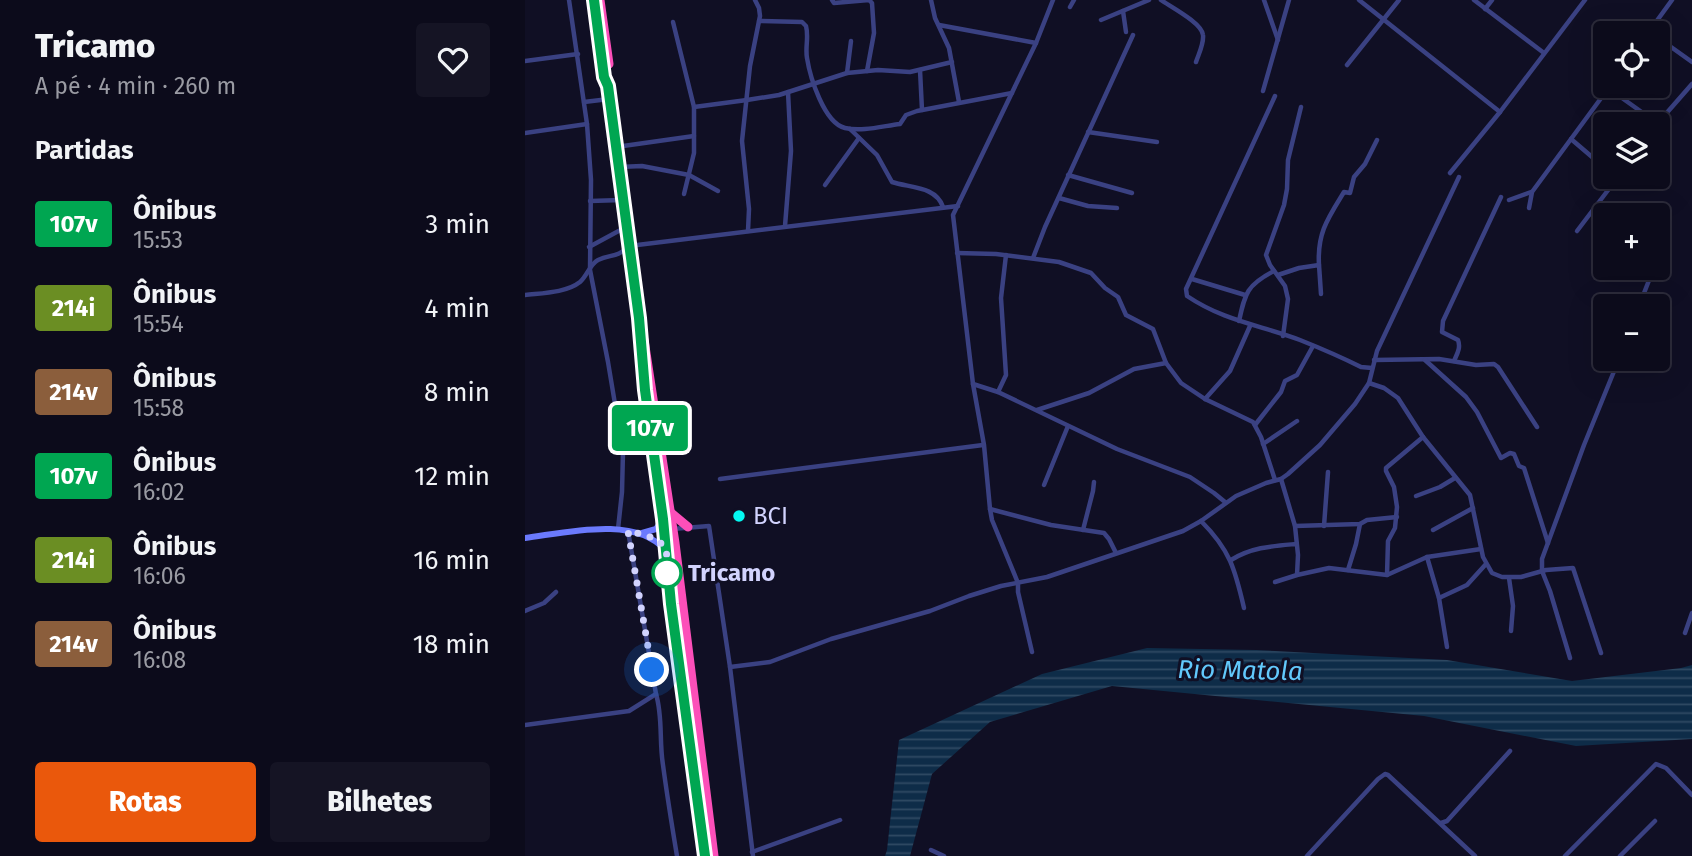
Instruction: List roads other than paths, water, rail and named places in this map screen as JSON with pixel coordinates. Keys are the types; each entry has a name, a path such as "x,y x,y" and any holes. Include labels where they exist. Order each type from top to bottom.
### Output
{"highway":[{"path":"594,0 639,318 646,347 667,516 665,550 671,604 714,856"},
{"path":"600,0 610,76 608,86"},
{"path":"667,516 689,527 675,543"},
{"path":"668,530 675,543 705,856"}],"street":[{"path":"569,0 587,124 591,180 590,270 622,441 622,492 618,529"},
{"path":"748,232 749,209 742,141 752,53 759,21 759,9 755,0"},
{"path":"832,0 834,3 869,0 872,3 874,33 867,71"},
{"path":"931,0 935,18 949,48 959,102"},
{"path":"1032,652 1018,583 989,509 984,445 973,384 953,215 1013,93 1053,0"},
{"path":"1070,7 1074,0"},
{"path":"1101,20 1149,0"},
{"path":"1161,0 1203,31 1204,38 1196,62"},
{"path":"1263,0 1279,41"},
{"path":"1263,91 1289,0"},
{"path":"1359,0 1500,112"},
{"path":"1347,65 1399,0"},
{"path":"1474,0 1544,53"},
{"path":"1485,9 1492,0"},
{"path":"1450,173 1585,0"},
{"path":"1658,21 1672,0"},
{"path":"1123,11 1126,32"},
{"path":"759,21 802,22 806,26 807,57 821,103 831,119 842,128 863,129 900,124 906,115 922,110 1013,93"},
{"path":"673,22 694,107 694,153 684,194"},
{"path":"939,25 1036,43"},
{"path":"1033,258 1133,35"},
{"path":"846,73 851,41"},
{"path":"1670,46 1692,62"},
{"path":"525,61 578,54"},
{"path":"694,107 788,92 846,73 878,70 910,72 952,62"},
{"path":"920,70 922,110"},
{"path":"1668,112 1692,84"},
{"path":"785,226 791,151 788,92"},
{"path":"1275,96 1187,289 1187,296 1207,309 1251,326 1300,340 1361,367 1372,368"},
{"path":"1529,208 1532,192 1601,98"},
{"path":"1623,98 1641,112"},
{"path":"584,102 610,99"},
{"path":"1283,335 1288,299 1286,286 1266,255 1284,205 1288,160 1301,107"},
{"path":"525,133 587,124"},
{"path":"850,128 877,155 892,182 920,188 938,197 943,207"},
{"path":"1088,132 1157,142"},
{"path":"616,147 694,136"},
{"path":"825,185 859,138"},
{"path":"1571,139 1593,158"},
{"path":"1321,294 1320,236 1344,192 1350,193 1354,177 1365,164 1377,140"},
{"path":"619,167 642,166 689,175 718,191"},
{"path":"1069,175 1132,193"},
{"path":"730,667 770,662 831,639 930,611 969,596 1047,577 1183,531 1225,502 1278,480 1298,467 1355,404 1369,383 1377,351 1459,177"},
{"path":"1577,231 1607,189"},
{"path":"1509,200 1532,192"},
{"path":"1454,361 1459,348 1458,340 1443,332 1443,321 1501,197"},
{"path":"1059,198 1088,206 1117,208"},
{"path":"590,201 623,200"},
{"path":"525,295 568,288 582,280 595,262 617,256 629,246 958,206"},
{"path":"589,247 627,227"},
{"path":"957,253 1033,258 1059,262 1091,273 1118,298 1126,315 1153,329 1167,363 1181,383 1205,399 1253,422 1295,526 1297,575"},
{"path":"998,392 1006,374 1001,298 1006,255"},
{"path":"1239,321 1245,295 1255,283 1276,273 1319,265"},
{"path":"1192,279 1245,295"},
{"path":"1205,399 1230,371 1251,326"},
{"path":"1255,425 1281,392 1285,380 1297,374 1313,346"},
{"path":"1374,360 1439,359 1476,365 1494,364 1537,427"},
{"path":"1425,360 1466,397 1501,458 1510,453 1514,454 1518,466 1524,468 1548,544"},
{"path":"1037,410 1090,393 1134,369 1167,363"},
{"path":"1570,657 1542,571 1542,559 1614,371"},
{"path":"1369,383 1384,388 1398,398 1423,437 1470,495 1481,549 1486,564 1495,575 1509,578 1542,571 1574,570 1601,653"},
{"path":"973,384 998,392 1118,449 1190,477 1225,502"},
{"path":"1263,444 1297,421"},
{"path":"1044,485 1068,426"},
{"path":"1387,575 1388,541 1395,528 1397,507 1394,486 1386,468 1423,437"},
{"path":"720,479 984,445"},
{"path":"1324,526 1328,472"},
{"path":"1416,496 1455,478"},
{"path":"1083,530 1094,482"},
{"path":"1433,530 1473,508"},
{"path":"989,509 1104,533 1116,553"},
{"path":"640,534 656,528 667,516"},
{"path":"1295,526 1360,524 1367,520 1397,517"},
{"path":"1201,521 1231,559 1244,608"},
{"path":"1348,570 1360,524"},
{"path":"668,530 709,526 730,667 752,854 840,820"},
{"path":"525,538 618,529 659,542 665,550"},
{"path":"628,531 659,705 666,795 677,856"},
{"path":"1231,559 1259,548 1296,544"},
{"path":"1275,582 1329,568 1387,575 1427,557 1481,549"},
{"path":"1427,557 1439,597 1447,647"},
{"path":"1439,597 1467,585 1486,564"},
{"path":"1509,578 1513,606 1511,631"},
{"path":"525,611 544,603 556,592"},
{"path":"1685,633 1692,614"},
{"path":"525,725 629,711 656,695"},
{"path":"1441,823 1447,821 1510,751"},
{"path":"1565,856 1656,764 1666,768 1692,795"},
{"path":"1307,856 1385,774 1475,856"},
{"path":"1620,856 1655,821"},
{"path":"931,850 944,856"}],"water":[{"name":"Rio Matola","path":"1147,648 1256,650 1447,660 1572,681 1692,665 1692,739 1576,746 1424,716 1112,686 990,722 932,774 910,856 885,856 899,740 1042,674"}],"place":[{"name":"BCI","path":"739,516"},
{"name":"Tricamo","path":"667,573"}]}
